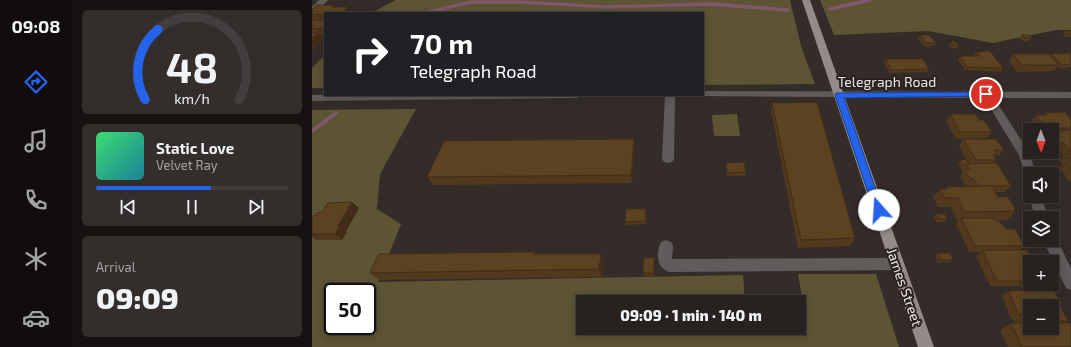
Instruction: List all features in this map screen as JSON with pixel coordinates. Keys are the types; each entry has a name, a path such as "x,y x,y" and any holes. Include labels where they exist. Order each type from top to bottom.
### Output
{"main road":[{"name":"James Street","path":"806,0 926,347"}],"street":[{"path":"312,12 324,0"},
{"name":"Telegraph Road","path":"704,94 1071,95"},
{"path":"986,94 1019,144 1025,155 1028,167"},
{"path":"312,98 489,96"},
{"path":"668,159 670,96"},
{"path":"666,246 665,261 670,266 897,264"},
{"path":"1053,247 1071,283"}],"shaded area":[{"path":"396,0 790,0 801,46 815,84 704,85 704,12 373,12"},
{"path":"820,0 1071,0 1071,30 1056,30 993,43 928,31 834,35"},
{"path":"324,56 324,88 312,88 312,68"},
{"path":"416,109 380,174 377,209 401,224 378,282 743,275 744,295 576,295 576,335 806,335 806,295 802,295 798,274 876,274 899,347 312,347 312,110"},
{"path":"737,114 740,136 714,136 712,115"}],"building":[{"path":"317,5 348,7 344,12 324,12 324,14 312,15 312,9"},
{"path":"312,20 324,20 324,28 312,29"},
{"path":"1065,31 1071,31 1071,34 1069,34"},
{"path":"312,33 318,33 312,39"},
{"path":"920,35 929,35 936,43 926,43"},
{"path":"1022,35 1029,35 1032,37 1025,38"},
{"path":"953,41 959,44 957,46 950,43"},
{"path":"990,51 1003,68 967,67 960,56 980,56 976,52"},
{"path":"1071,53 1071,64 1062,65 1051,54"},
{"path":"1013,54 1049,54 1059,65 1022,65"},
{"path":"886,59 923,59 929,69 891,70"},
{"path":"817,102 855,238 801,240 772,103"},
{"path":"1065,112 1071,120 1071,128 1059,128 1059,123 1042,123 1036,115 1047,115 1045,113"},
{"path":"950,114 975,114 979,120 984,120 992,132 960,132"},
{"path":"1071,130 1071,150 1069,150 1063,142 1059,143 1059,131"},
{"path":"634,139 631,175 427,177 444,141"},
{"path":"963,139 996,139 1004,150 994,150 997,154 993,154 996,160 976,160"},
{"path":"1066,154 1071,154 1071,169 1066,162 1070,162 1068,159 1070,159"},
{"path":"966,159 969,164 963,165 960,160"},
{"path":"744,162 746,172 727,173 726,163"},
{"path":"997,163 1011,186 978,186 974,179 970,179 965,170 970,170 966,164"},
{"path":"992,186 998,197 1008,197 1016,211 964,212 958,198 945,198 940,189 947,189 946,187"},
{"path":"352,202 335,234 312,234 312,216 322,212 328,203"},
{"path":"626,209 646,209 645,221 625,222"},
{"path":"936,214 945,214 947,219 938,219"},
{"path":"961,218 995,218 1006,229 1015,229 1023,243 1023,246 975,246"},
{"path":"982,250 1027,250 1030,255 1023,255 1023,281 997,281"},
{"path":"534,252 534,254 601,254 599,269 370,273 379,254"},
{"path":"938,253 950,253 953,260 941,260"},
{"path":"654,257 654,273 643,273 644,258"},
{"path":"1009,291 1054,291 1059,299 1023,299 1023,319 1021,314 1018,314"},
{"path":"1059,304 1068,321 1059,321"},
{"path":"1011,323 1023,323 1023,335 1059,335 1059,323 1071,323 1071,347 1022,347"}],"waterway":[{"path":"830,9 870,0"},
{"path":"428,12 472,2 521,2 605,7 711,4 788,10"},
{"path":"312,131 336,113"}],"route":[{"path":"879,210 839,95 986,94"}]}
